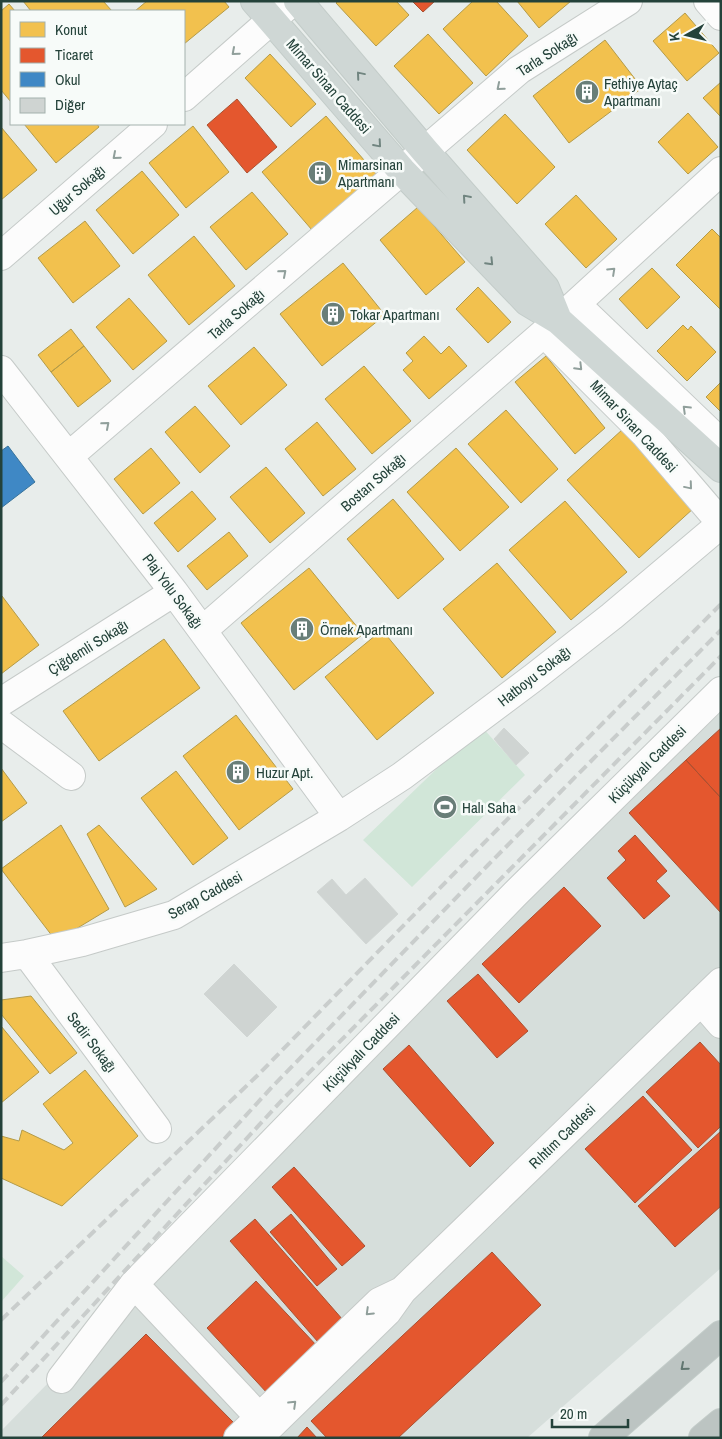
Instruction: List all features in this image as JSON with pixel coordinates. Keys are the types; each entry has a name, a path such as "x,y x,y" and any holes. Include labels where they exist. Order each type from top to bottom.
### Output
{"highway":[{"path":"603,1438 721,1335"},
{"path":"703,1438 721,1423"}],"main road":[{"name":"Mimar Sinan Caddesi","path":"298,1 425,151 545,288 559,319"},
{"name":"Mimar Sinan Caddesi","path":"263,11 402,171 528,302 559,319 721,468"}],"street":[{"path":"185,96 263,11 293,1"},
{"name":"Tarla Sokağı","path":"425,151 519,70 628,1"},
{"path":"708,1 721,16"},
{"name":"Uğur Sokağı","path":"1,256 152,125"},
{"path":"402,171 425,151"},
{"name":"Tarla Sokağı","path":"69,456 402,171"},
{"name":"Bostan Sokağı","path":"203,630 559,319 721,171"},
{"name":"Mimar Sinan Caddesi","path":"559,319 721,443"},
{"name":"Mimar Sinan Caddesi","path":"559,319 644,432 721,524"},
{"name":"Plaj Yolu Sokağı","path":"1,370 203,630 340,817"},
{"name":"Hatboyu Sokağı","path":"340,817 402,776 532,678 612,616 721,524"},
{"name":"Çiğdemli Sokağı","path":"1,702 174,592"},
{"name":"Küçükyalı Caddesi","path":"61,1380 134,1284 508,901 721,691"},
{"path":"1,724 71,776"},
{"name":"Serap Caddesi","path":"14,956 82,942 174,915 340,817"},
{"name":"Sedir Sokağı","path":"14,956 157,1129"},
{"name":"Rıhtım Caddesi","path":"238,1438 259,1428 387,1312 402,1291 721,982"},
{"path":"701,1001 721,1024"},
{"path":"134,1284 259,1428"}],"shaded area":[{"path":"721,697 721,1268 527,1438 1,1438 1,1431"}],"green space":[{"name":"Halı Saha","path":"481,726 525,775 412,887 363,840"},
{"path":"1,1256 24,1276 1,1302"}],"building: Konut":[{"path":"23,1 103,1 111,10 30,10"},
{"path":"147,1 224,1 229,7 185,43 185,10 136,10"},
{"path":"338,1 396,1 409,15 376,46 336,3"},
{"path":"473,1 496,1 528,36 486,76 443,29"},
{"path":"517,1 571,1 539,28"},
{"path":"9,4 14,10 10,10 10,101 1,90 1,11"},
{"path":"685,13 719,53 687,81 653,41"},
{"path":"428,34 473,83 439,114 394,66"},
{"name":"Fethiye Aytaç Apartmanı","path":"605,40 642,88 569,143 533,96"},
{"path":"270,54 316,104 291,127 245,78"},
{"path":"721,82 721,117 703,98"},
{"path":"688,113 718,147 688,174 658,142"},
{"path":"505,114 555,167 517,204 467,150"},
{"name":"Mimarsinan Apartmanı","path":"326,116 377,175 312,230 262,172"},
{"path":"25,125 98,125 99,127 56,163"},
{"path":"193,126 229,172 186,208 149,163"},
{"path":"1,127 37,170 1,200"},
{"path":"142,171 179,215 133,254 96,210"},
{"path":"252,192 288,234 246,270 210,227"},
{"path":"576,195 617,239 586,268 545,224"},
{"path":"418,207 465,262 426,295 380,240"},
{"path":"85,221 120,266 73,303 38,258"},
{"path":"712,229 721,238 721,310 676,265"},
{"path":"194,236 235,286 189,325 148,275"},
{"name":"Tokar Apartmanı","path":"343,263 385,315 322,366 280,314"},
{"path":"652,268 680,297 647,329 619,299"},
{"path":"478,287 511,322 488,343 456,309"},
{"path":"129,298 167,341 133,370 96,327"},
{"path":"683,325 688,330 691,326 716,352 687,381 657,351"},
{"path":"71,329 84,346 51,372 38,355"},
{"path":"424,336 441,354 449,346 467,366 429,399 403,370 413,361 406,353"},
{"path":"84,346 111,381 78,407 51,372"},
{"path":"254,347 287,385 241,425 208,386"},
{"path":"546,356 605,428 575,454 515,382"},
{"path":"364,366 411,421 372,454 325,399"},
{"path":"721,382 721,412 706,397"},
{"path":"195,406 230,446 200,473 165,432"},
{"path":"506,410 558,469 521,503 468,444"},
{"path":"317,422 356,469 323,496 285,449"},
{"path":"623,429 695,507 639,558 567,480"},
{"path":"151,448 180,483 143,514 114,479"},
{"path":"456,448 509,507 460,551 407,492"},
{"path":"266,467 305,513 270,543 230,497"},
{"path":"192,491 216,519 178,552 154,523"},
{"path":"393,499 444,559 398,599 347,539"},
{"path":"565,501 627,572 571,620 509,550"},
{"path":"229,532 248,556 207,590 187,566"},
{"path":"497,563 556,632 502,678 443,609"},
{"name":"Örnek Apartmanı","path":"309,568 363,634 294,690 241,623"},
{"path":"1,597 39,645 1,674"},
{"path":"382,630 434,693 377,740 325,677"},
{"path":"164,639 200,688 99,761 63,711"},
{"name":"Huzur Apt.","path":"236,715 293,789 239,830 183,756"},
{"path":"1,768 27,803 1,822"},
{"path":"176,771 228,838 193,865 141,798"},
{"path":"61,825 109,909 56,941 1,869"},
{"path":"99,825 157,889 125,907 87,834"},
{"path":"31,996 77,1053 50,1074 1,1014 1,1000"},
{"path":"1,1026 39,1072 1,1103"},
{"path":"85,1070 138,1136 62,1206 1,1178 1,1136 19,1141 22,1130 64,1150 73,1143 43,1104"}],"building: Ticaret":[{"path":"412,1 435,1 423,12"},
{"path":"237,99 277,147 247,173 207,125"},
{"path":"721,728 721,798 686,760"},
{"path":"686,760 721,798 721,913 629,813"},
{"path":"635,835 667,871 656,881 670,896 644,919 607,878 626,860 618,851"},
{"path":"564,887 601,926 519,1003 482,964"},
{"path":"478,974 528,1031 497,1058 447,1001"},
{"path":"700,1042 721,1065 721,1126 698,1148 646,1092"},
{"path":"409,1045 494,1143 470,1167 383,1069"},
{"path":"643,1096 692,1150 635,1203 585,1149"},
{"path":"721,1131 721,1206 675,1247 638,1206"},
{"path":"294,1167 365,1246 342,1266 272,1187"},
{"path":"291,1214 337,1269 317,1286 270,1232"},
{"path":"255,1219 343,1320 318,1342 230,1241"},
{"path":"492,1252 541,1305 398,1438 327,1438 311,1421"},
{"path":"256,1281 318,1347 268,1394 207,1328"},
{"path":"146,1334 235,1424 221,1438 41,1438"},
{"path":"307,1427 317,1438 297,1438"}],"building: Okul":[{"path":"8,446 35,482 1,508 1,451"}],"building: Diğer":[{"path":"504,728 529,753 516,765 494,739"},
{"path":"365,878 398,914 366,944 317,892 332,879 346,895"},
{"path":"234,964 277,1007 247,1037 204,994"}],"railway":[{"path":"1,1320 259,1074 476,851 721,604"},
{"path":"1,1382 272,1087 488,865 721,630"},
{"path":"1,1405 284,1098 721,656"}],"place":[{"name":"Fethiye Aytaç Apartmanı","path":"587,92"},
{"name":"Mimarsinan Apartmanı","path":"320,173"},
{"name":"Tokar Apartmanı","path":"333,314"},
{"name":"Örnek Apartmanı","path":"302,629"},
{"name":"Huzur Apt.","path":"238,772"},
{"name":"Halı Saha","path":"445,807"}]}
